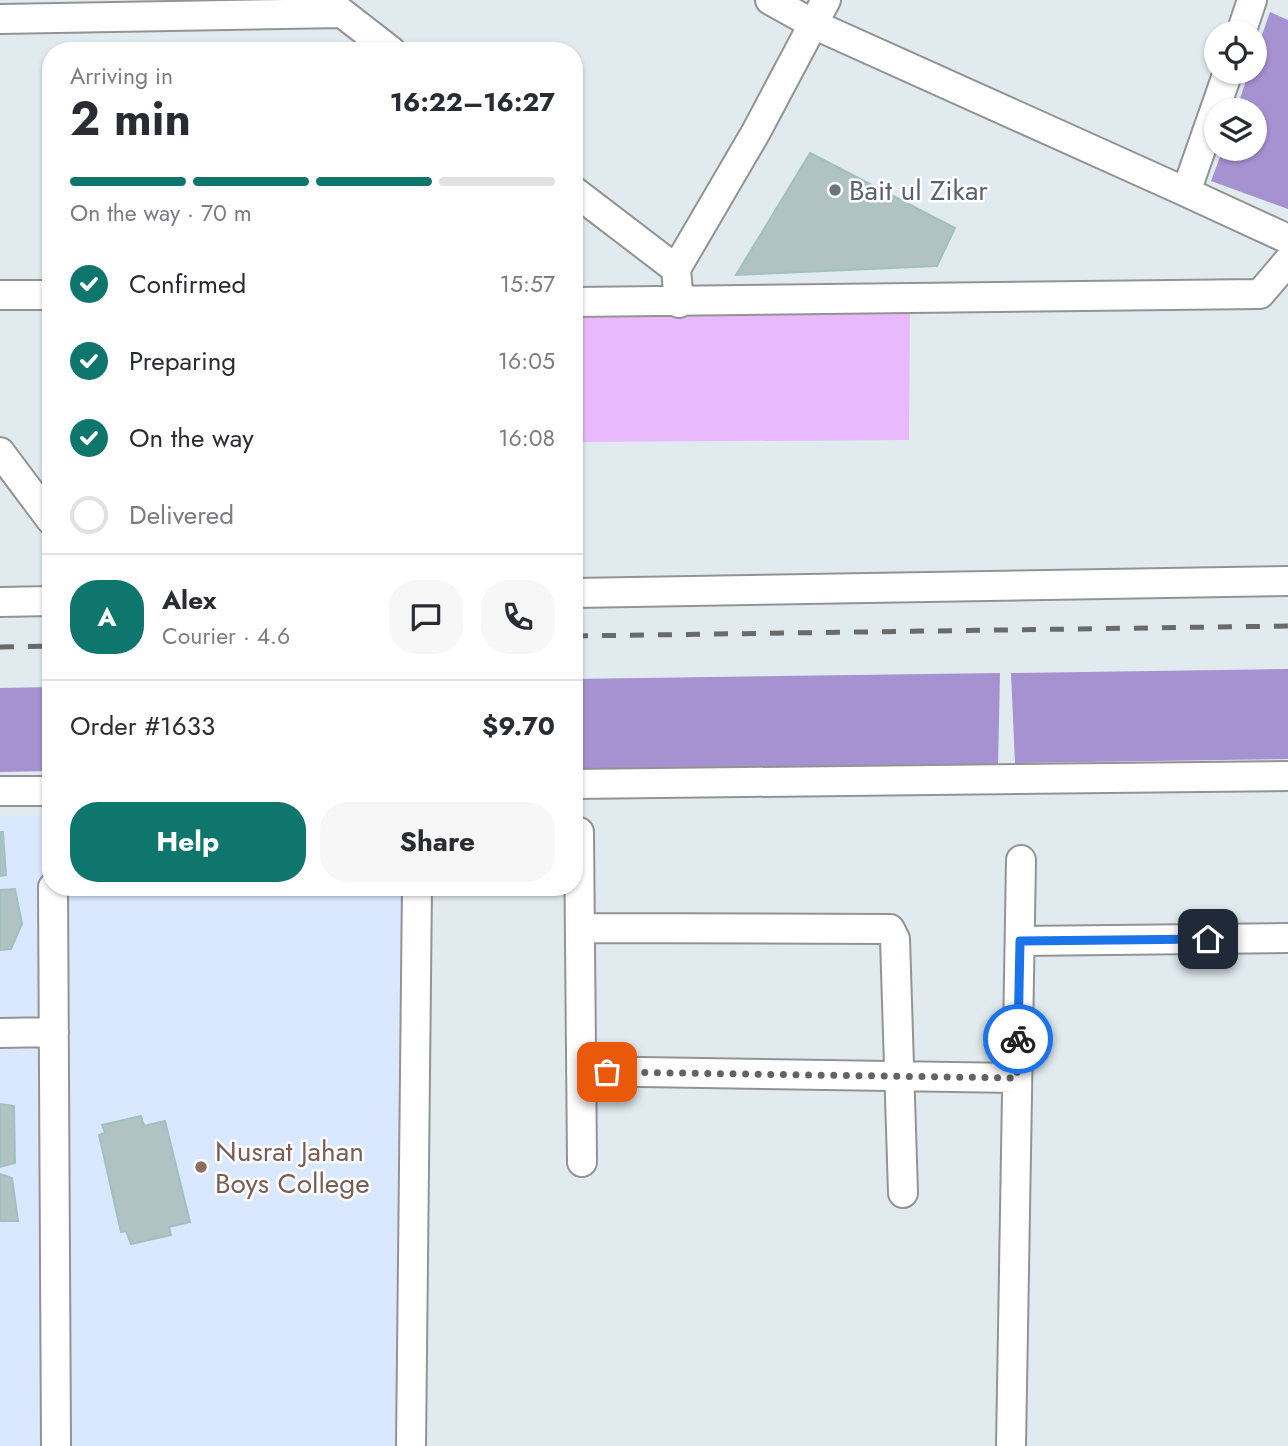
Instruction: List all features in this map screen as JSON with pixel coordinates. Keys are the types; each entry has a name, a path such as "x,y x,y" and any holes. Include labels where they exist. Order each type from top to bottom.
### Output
{"street":[{"path":"770,0 821,13 1186,192 1288,239"},
{"path":"1245,21 1252,0"},
{"path":"0,19 334,6 380,42"},
{"path":"679,303 676,269 821,13"},
{"path":"1186,192 1224,84"},
{"path":"583,198 676,269"},
{"path":"583,302 1260,295 1288,261"},
{"path":"0,295 42,295"},
{"path":"0,452 42,508"},
{"path":"583,593 1288,581"},
{"path":"0,601 42,601"},
{"path":"583,784 1288,776"},
{"path":"0,791 42,791"},
{"path":"1011,1446 1021,860"},
{"path":"52,896 56,1446"},
{"path":"411,1446 417,896"},
{"path":"580,896 582,1162"},
{"path":"580,928 890,929 895,939 903,1193"},
{"path":"1020,941 1288,938"},
{"path":"0,1033 54,1032"},
{"path":"581,1071 1017,1078"}],"shaded area":[{"path":"1270,12 1288,20 1288,209 1211,181 1218,161 1267,161 1267,98 1240,98 1245,84 1267,84 1267,21"},
{"path":"910,309 909,440 583,442 583,312"},
{"path":"1288,669 1288,759 1015,763 1011,673"},
{"path":"1000,673 998,768 583,771 583,679"},
{"path":"42,687 42,771 0,772 0,688"},
{"name":"Nusrat Jahan Boys College","path":"42,816 42,896 404,896 398,1446 0,1446 0,817"}],"building":[{"name":"Bait ul Zikar","path":"810,153 955,228 937,266 736,275"},
{"path":"0,832 3,832 6,875 0,876"},
{"path":"15,889 22,924 11,949 0,950 0,890"},
{"path":"0,1104 14,1106 15,1163 0,1167"},
{"path":"141,1116 144,1126 165,1121 190,1222 169,1227 171,1235 131,1244 126,1231 121,1232 99,1135 105,1133 102,1125"},
{"path":"0,1174 12,1178 18,1221 0,1221"}],"railway":[{"path":"583,636 1288,626"},
{"path":"0,647 42,646"}],"way so far":[{"path":"607,1072 1017,1078 1018,1039"}],"place":[{"name":"Bait ul Zikar","path":"835,190"},
{"name":"Nusrat Jahan Boys College","path":"201,1167"}],"route":[{"path":"1018,1039 1020,941 1208,939"}]}
